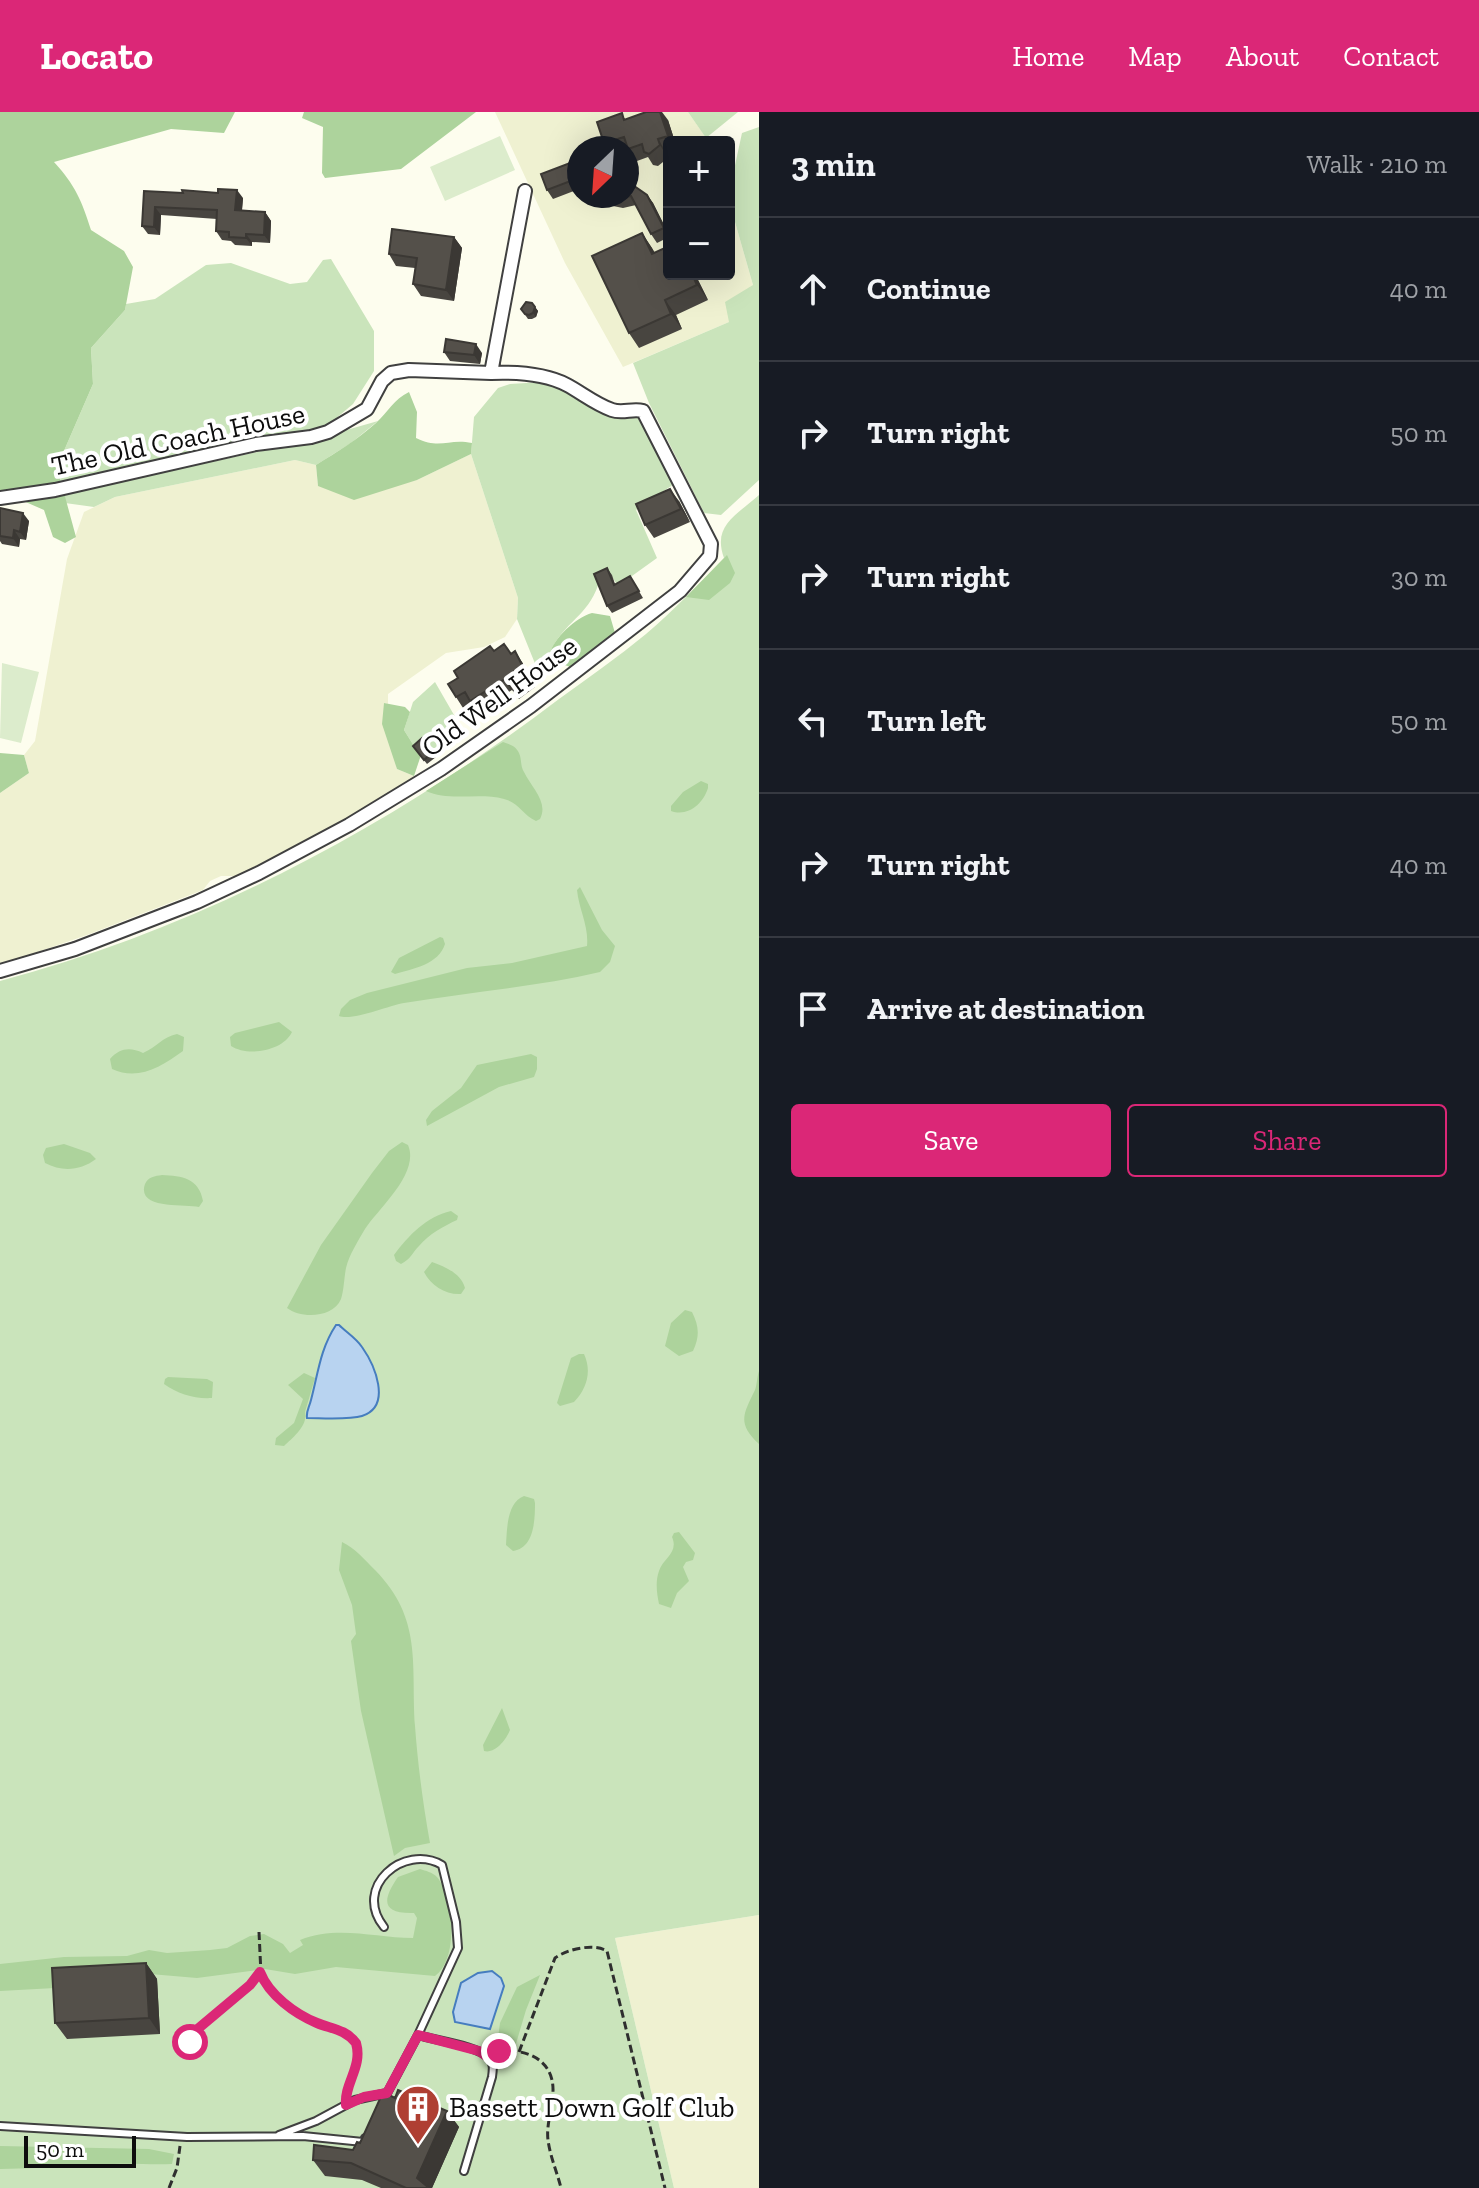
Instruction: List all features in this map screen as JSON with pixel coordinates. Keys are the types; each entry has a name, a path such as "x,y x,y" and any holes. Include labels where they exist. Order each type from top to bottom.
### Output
{"street":[{"path":"491,373 525,191"},
{"name":"The Old Coach House","path":"0,498 55,490 256,444 328,432 367,409 382,381 391,373 409,370 491,373"},
{"name":"Old Well House","path":"0,971 75,949 197,902 259,873 391,801 531,706 680,591 702,568 710,556 709,537 677,482 643,411 613,410 558,380 537,375 491,373"}],"lane":[{"path":"380,2107 418,2035 458,1948 456,1922 442,1865 423,1857 411,1860 379,1880 373,1894 373,1910 384,1927"},
{"path":"418,2035 479,2051 493,2063 492,2077 464,2171"},
{"path":"276,2136 316,2121 364,2097 387,2093"},
{"path":"0,2126 181,2137 303,2136 363,2142 371,2128"}],"path":[{"path":"259,1932 260,1972 267,1986 284,2002 316,2022 339,2029 356,2043 357,2066 345,2095 346,2105"},
{"path":"519,2052 555,1958 573,1950 601,1947 607,1951 665,2188"},
{"path":"190,2042 194,2032 250,1985 260,1972"},
{"path":"488,2057 499,2051 537,2057 551,2075 554,2089 548,2142 561,2188"},
{"path":"169,2188 177,2168 181,2137"}],"green space":[{"path":"0,112 235,112 224,133 171,129 54,162 77,194 91,230 124,251 133,267 125,310 91,348 93,384 57,467 76,537 65,543 53,537 44,510 5,493 0,495"},
{"path":"304,112 476,112 401,169 325,178 322,173 323,127 302,118"},
{"path":"495,112 688,112 705,136 663,136 663,280 735,280 735,222 753,285 729,322 623,367 565,263"},
{"path":"688,112 738,112 708,136 705,136"},
{"path":"759,127 759,480 721,515 704,513 649,403 633,363 729,322 725,302 753,285 735,222 735,165 742,133"},
{"path":"500,136 515,170 445,201 430,167"},
{"path":"331,259 374,331 374,371 353,404 321,431 268,438 61,481 57,467 93,384 91,348 125,310 126,304 155,299 206,265 231,263 290,284 307,282 323,260"},
{"path":"542,382 645,416 677,482 636,510 657,558 618,586 612,577 600,579 591,600 551,649 547,671 536,666 517,619 518,598 471,454 474,417 498,388"},
{"path":"409,392 417,412 416,438 438,444 472,443 471,454 417,480 354,500 318,486 316,465 362,434"},
{"path":"378,421 316,465 295,460 115,497 94,507 65,503 63,494 308,441"},
{"path":"471,454 518,598 517,619 505,637 484,647 446,653 388,694 388,704 384,703 397,769 414,776 380,802 239,876 221,876 210,881 203,890 0,965 0,793 29,773 24,755 35,741 67,559 84,512 115,497 295,460 316,465 318,486 417,480"},
{"path":"759,495 759,1915 615,1938 674,2188 0,2188 0,981 75,959 222,902 362,830 430,789 614,659 656,625 724,558 721,537 724,529"},
{"path":"727,555 735,573 730,583 709,600 686,597"},
{"path":"592,613 610,616 615,633 570,667 557,662 549,655 555,642 572,624"},
{"path":"2,663 39,672 21,743 0,738"},
{"path":"435,682 465,734 436,757 425,743 414,746 404,730 413,702"},
{"path":"384,703 405,707 410,712 404,730 414,746 425,743 414,776 397,769 382,724"},
{"path":"503,742 519,753 523,770 541,801 540,819 536,821 504,799 444,796 426,791"},
{"path":"0,753 24,755 29,773 0,793"},
{"path":"701,781 708,784 708,788 699,804 689,811 671,811 671,806 683,792"},
{"path":"580,887 602,930 615,946 610,962 600,972 339,1016 350,1000 367,993 467,968 512,963 587,946 587,932 577,890"},
{"path":"440,937 445,944 431,961 417,968 395,974 391,972 399,958"},
{"path":"279,1022 292,1032 273,1048 246,1051 231,1046 230,1037 235,1033"},
{"path":"177,1034 184,1037 183,1051 158,1067 131,1074 112,1069 110,1059 121,1051 129,1049 143,1053"},
{"path":"531,1054 537,1057 534,1077 499,1087 427,1126 426,1120 432,1111 461,1088 477,1065"},
{"path":"402,1142 408,1145 408,1167 396,1190 354,1248 337,1305 316,1315 300,1314 287,1308 321,1245 389,1151"},
{"path":"64,1144 90,1153 96,1159 71,1169 45,1163 43,1155 46,1148"},
{"path":"162,1175 194,1183 203,1201 199,1207 163,1204 148,1198 144,1192 146,1182"},
{"path":"451,1211 458,1216 457,1220 427,1238 404,1262 396,1261 394,1255 419,1228"},
{"path":"432,1262 460,1278 465,1288 461,1294 445,1291 431,1281 424,1272"},
{"path":"685,1310 692,1312 698,1336 693,1351 679,1356 665,1346 671,1323"},
{"path":"584,1354 588,1367 585,1386 574,1402 560,1406 557,1403 571,1358"},
{"path":"759,1371 759,1444 747,1430 744,1418"},
{"path":"304,1373 315,1378 304,1422 284,1446 275,1445 276,1438 294,1423 303,1399 288,1385"},
{"path":"168,1377 207,1379 213,1382 212,1398 193,1397 175,1391 164,1384"},
{"path":"524,1496 534,1499 534,1525 525,1545 513,1551 506,1545 509,1517 514,1504"},
{"path":"679,1532 695,1553 693,1560 683,1567 689,1581 677,1593 671,1608 659,1604 657,1579 673,1547 672,1537"},
{"path":"342,1542 360,1554 390,1588 401,1606 412,1643 416,1741 430,1843 405,1848 394,1856 361,1711 351,1641 356,1634 352,1605 339,1570"},
{"path":"502,1708 510,1730 496,1748 484,1751 483,1745"},
{"path":"420,1869 437,1877 443,1886 450,1913 448,1956 435,1976 336,1967 295,1974 265,1969 197,1978 150,1974 55,1988 0,1991 0,1964 64,1957 127,1956 149,1950 167,1953 210,1950 227,1948 250,1936 264,1934 283,1944 290,1953 303,1945 300,1940 328,1933 413,1938 417,1918 414,1913 395,1911 390,1908 387,1899 398,1877"},
{"path":"759,1915 759,2188 674,2188 615,1938"},
{"path":"540,1975 515,2047 497,2045 500,2023 517,1987"},
{"path":"0,2146 149,2149 174,2154 172,2164 0,2169"}],"water":[{"path":"336,1325 354,1338 367,1354 378,1384 377,1403 362,1416 307,1418 323,1352"},
{"path":"492,1971 501,1978 504,1986 490,2029 455,2022 453,2012 461,1983 478,1973"}],"building":[{"path":"646,112 660,112 668,136 658,139 660,145 649,154 644,152 642,144 639,145 639,136 602,136 597,122 622,113 624,120"},
{"path":"567,164 567,182 547,190 541,174"},
{"path":"218,189 237,190 235,210 265,212 264,235 229,237 229,232 216,231 217,210 155,207 154,227 142,226 144,191 218,193"},
{"path":"639,189 647,195 663,226 651,234 637,208"},
{"path":"392,229 454,237 446,290 413,284 417,258 389,254"},
{"path":"642,233 652,254 663,249 663,280 695,280 697,285 665,300 671,314 629,333 592,256"},
{"path":"526,302 535,307 529,315 521,309"},
{"path":"446,339 476,344 474,355 444,352"},
{"path":"670,489 681,509 645,525 636,504"},
{"path":"0,508 23,513 20,532 14,530 13,538 0,536"},
{"path":"607,568 614,585 630,576 639,591 607,606 594,574"},
{"path":"504,644 511,654 515,651 528,677 511,688 505,679 470,701 465,692 456,697 448,684 458,678 454,671 490,646 494,651"},
{"path":"422,738 433,752 424,760 413,746"},
{"path":"146,1963 149,2018 55,2023 52,1968"},
{"path":"398,2090 447,2111 417,2178 429,2188 406,2188 351,2163 313,2160 314,2145 353,2150 357,2142 360,2143 383,2092 395,2098"}],"place":[{"name":"Bassett Down Golf Club","path":"418,2146"}],"route":[{"path":"190,2042 194,2032 250,1985 260,1972 267,1986 284,2002 316,2022 339,2029 356,2043 357,2066 345,2095 346,2105 364,2097 387,2093 418,2035 479,2051 488,2057 499,2051"}]}
